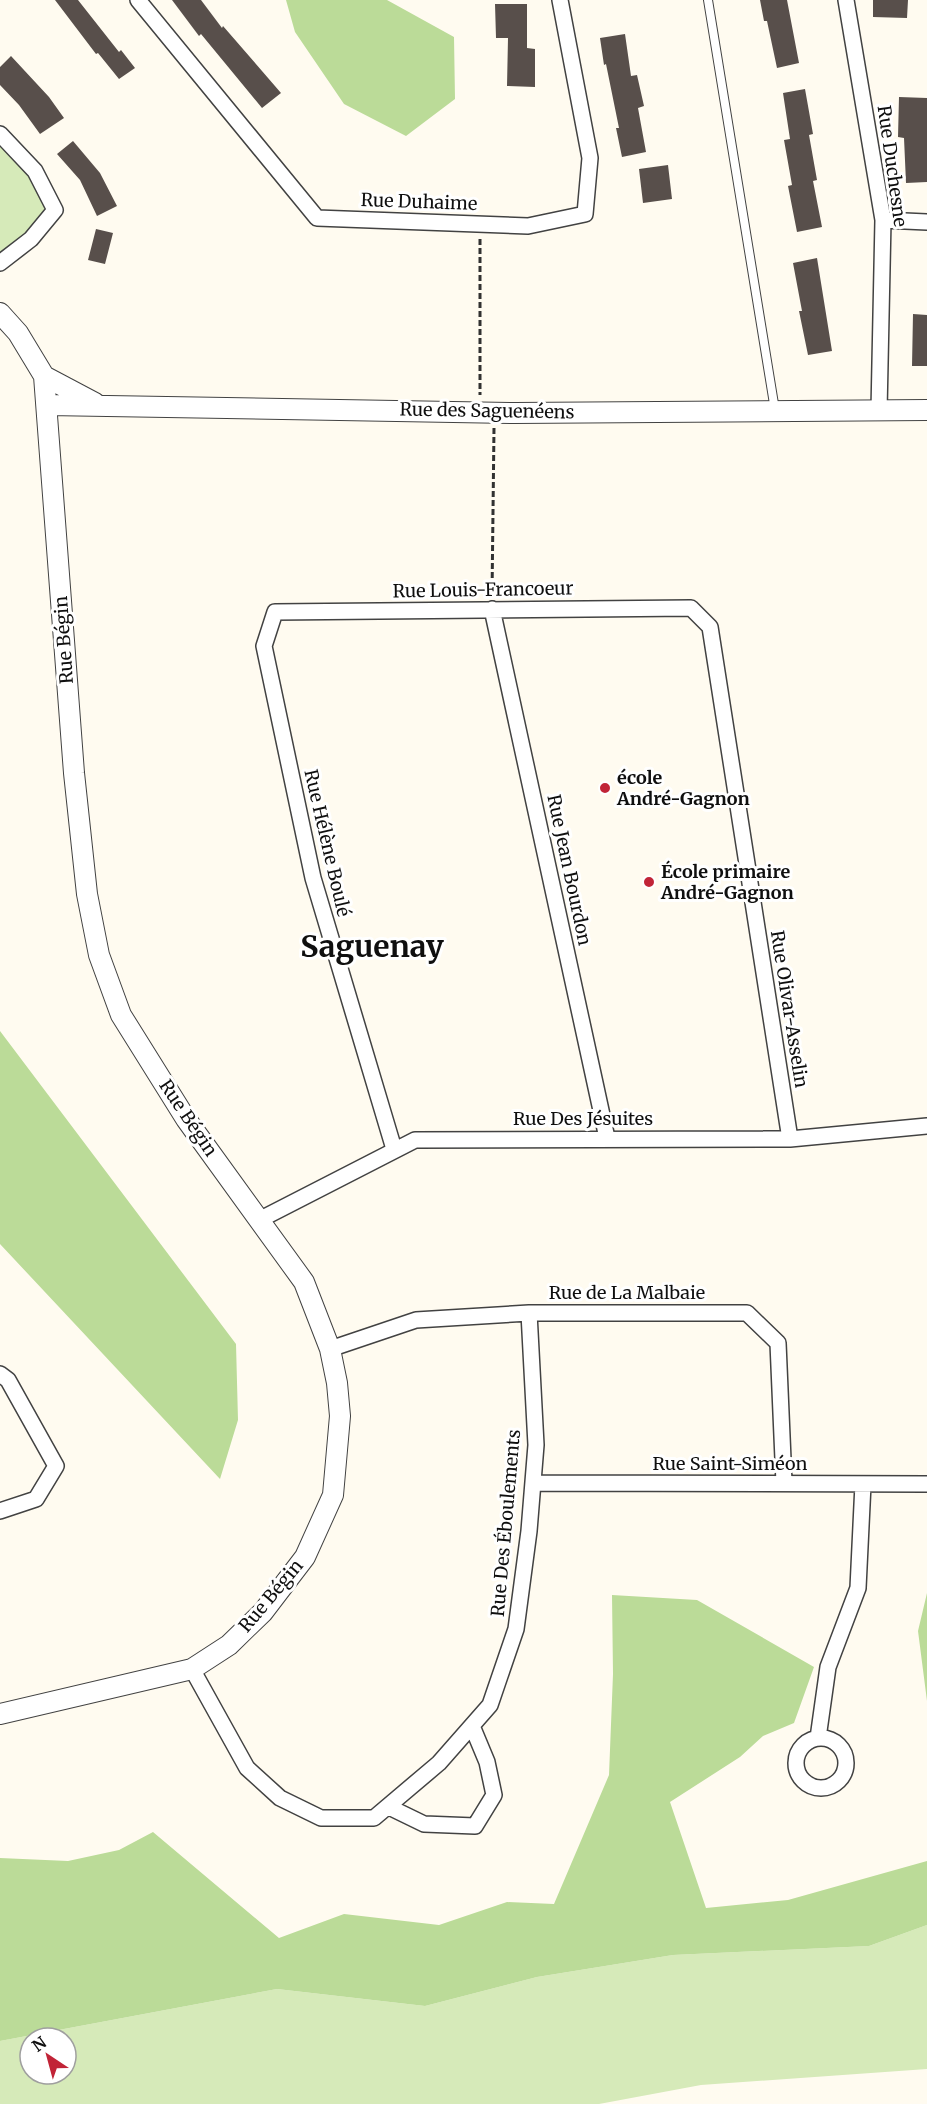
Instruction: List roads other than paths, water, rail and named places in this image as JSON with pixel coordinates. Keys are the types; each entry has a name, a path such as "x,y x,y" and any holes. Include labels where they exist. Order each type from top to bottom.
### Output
{"street":[{"name":"Rue Duhaime","path":"138,0 317,218 528,226 585,214 590,158 560,0"},
{"name":"Rue Duchesne","path":"846,0 883,220 879,411"},
{"path":"0,134 35,171 55,210 31,239 0,263"},
{"path":"883,220 927,222"},
{"name":"Rue Bégin","path":"0,313 18,333 44,376 48,405 74,773 87,894 99,955 121,1015 186,1119 304,1282 330,1349 337,1383 340,1416 333,1495 305,1557 263,1612 229,1645 192,1669 0,1714"},
{"path":"44,376 75,394 103,406"},
{"name":"Rue des Saguenéens","path":"48,405 488,412 927,410"},
{"name":"Rue Louis-Francoeur","path":"275,612 691,608"},
{"name":"Rue Olivar-Asselin","path":"691,608 710,627 790,1139"},
{"name":"Rue Jean Bourdon","path":"492,609 607,1138"},
{"name":"Rue Hélène Boulé","path":"275,612 264,646 313,878 394,1149"},
{"name":"Rue Des Jésuites","path":"259,1220 415,1140 790,1139 927,1126"},
{"name":"Rue de La Malbaie","path":"330,1349 416,1320 529,1312 747,1313 778,1343 784,1483"},
{"name":"Rue Des Éboulements","path":"192,1669 247,1768 280,1798 321,1818 374,1818 440,1763 490,1705 516,1629 529,1531 536,1445 529,1312"},
{"path":"0,1374 8,1380 56,1466 36,1499 0,1510"},
{"name":"Rue Saint-Siméon","path":"533,1484 927,1484"},
{"path":"818,1738 828,1667 858,1588 863,1484"},
{"path":"388,1807 424,1824 475,1826 494,1795 487,1762 472,1726"}],"lane":[{"path":"708,0 775,411"}],"place":[{"name":"école André-Gagnon","path":"605,788"},
{"name":"École primaire André-Gagnon","path":"649,882"}],"district":[{"name":"Saguenay","path":"372,947"}]}
